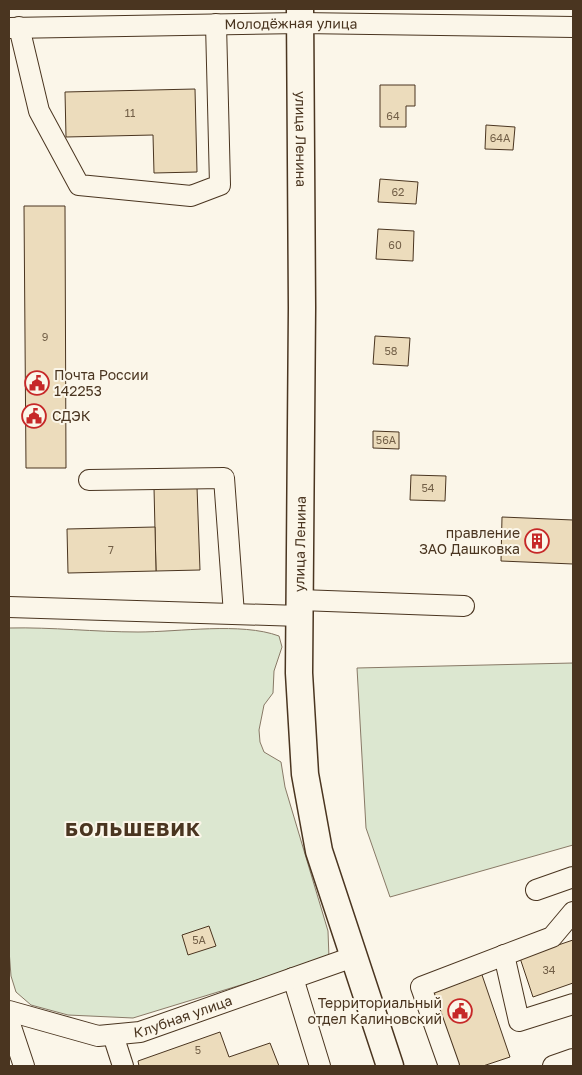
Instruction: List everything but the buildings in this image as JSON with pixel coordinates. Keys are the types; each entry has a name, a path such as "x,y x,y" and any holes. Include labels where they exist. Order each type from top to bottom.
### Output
{"main road":[{"name":"улица Ленина","path":"301,16 302,308 299,673 305,774 319,851 352,957 390,1066"}],"street":[{"name":"Молодёжная улица","path":"14,28 216,24 301,16 573,27"},
{"path":"14,28 39,111 79,184 191,196 220,185 216,24"},
{"path":"89,480 224,478 234,614"},
{"path":"9,607 234,614 300,608 464,606"},
{"path":"536,890 573,877"},
{"path":"449,1066 421,987 552,937 573,912"},
{"path":"504,955 519,1021 573,1004"},
{"name":"Клубная улица","path":"9,1011 98,1036 140,1032 352,957"},
{"path":"293,978 320,1066"},
{"path":"9,1021 24,1066"},
{"path":"113,1035 123,1066"},
{"path":"553,1066 573,1059"}],"green space":[{"path":"9,628 138,632 247,629 279,636 282,647 274,671 273,693 264,705 259,730 260,742 264,752 281,762 285,787 328,931 329,958 133,1018 68,1015 31,1005 16,992 11,976 9,950"},
{"path":"573,663 573,845 390,897 366,828 357,668"}],"place":[{"name":"Почта России 142253","path":"37,383"},
{"name":"СДЭК","path":"34,416"},
{"name":"правление ЗАО Дашковка","path":"537,541"},
{"name":"Территориальный отдел Калиновский","path":"460,1011"}],"district":[{"name":"БОЛЬШЕВИК","path":"133,829"}]}
